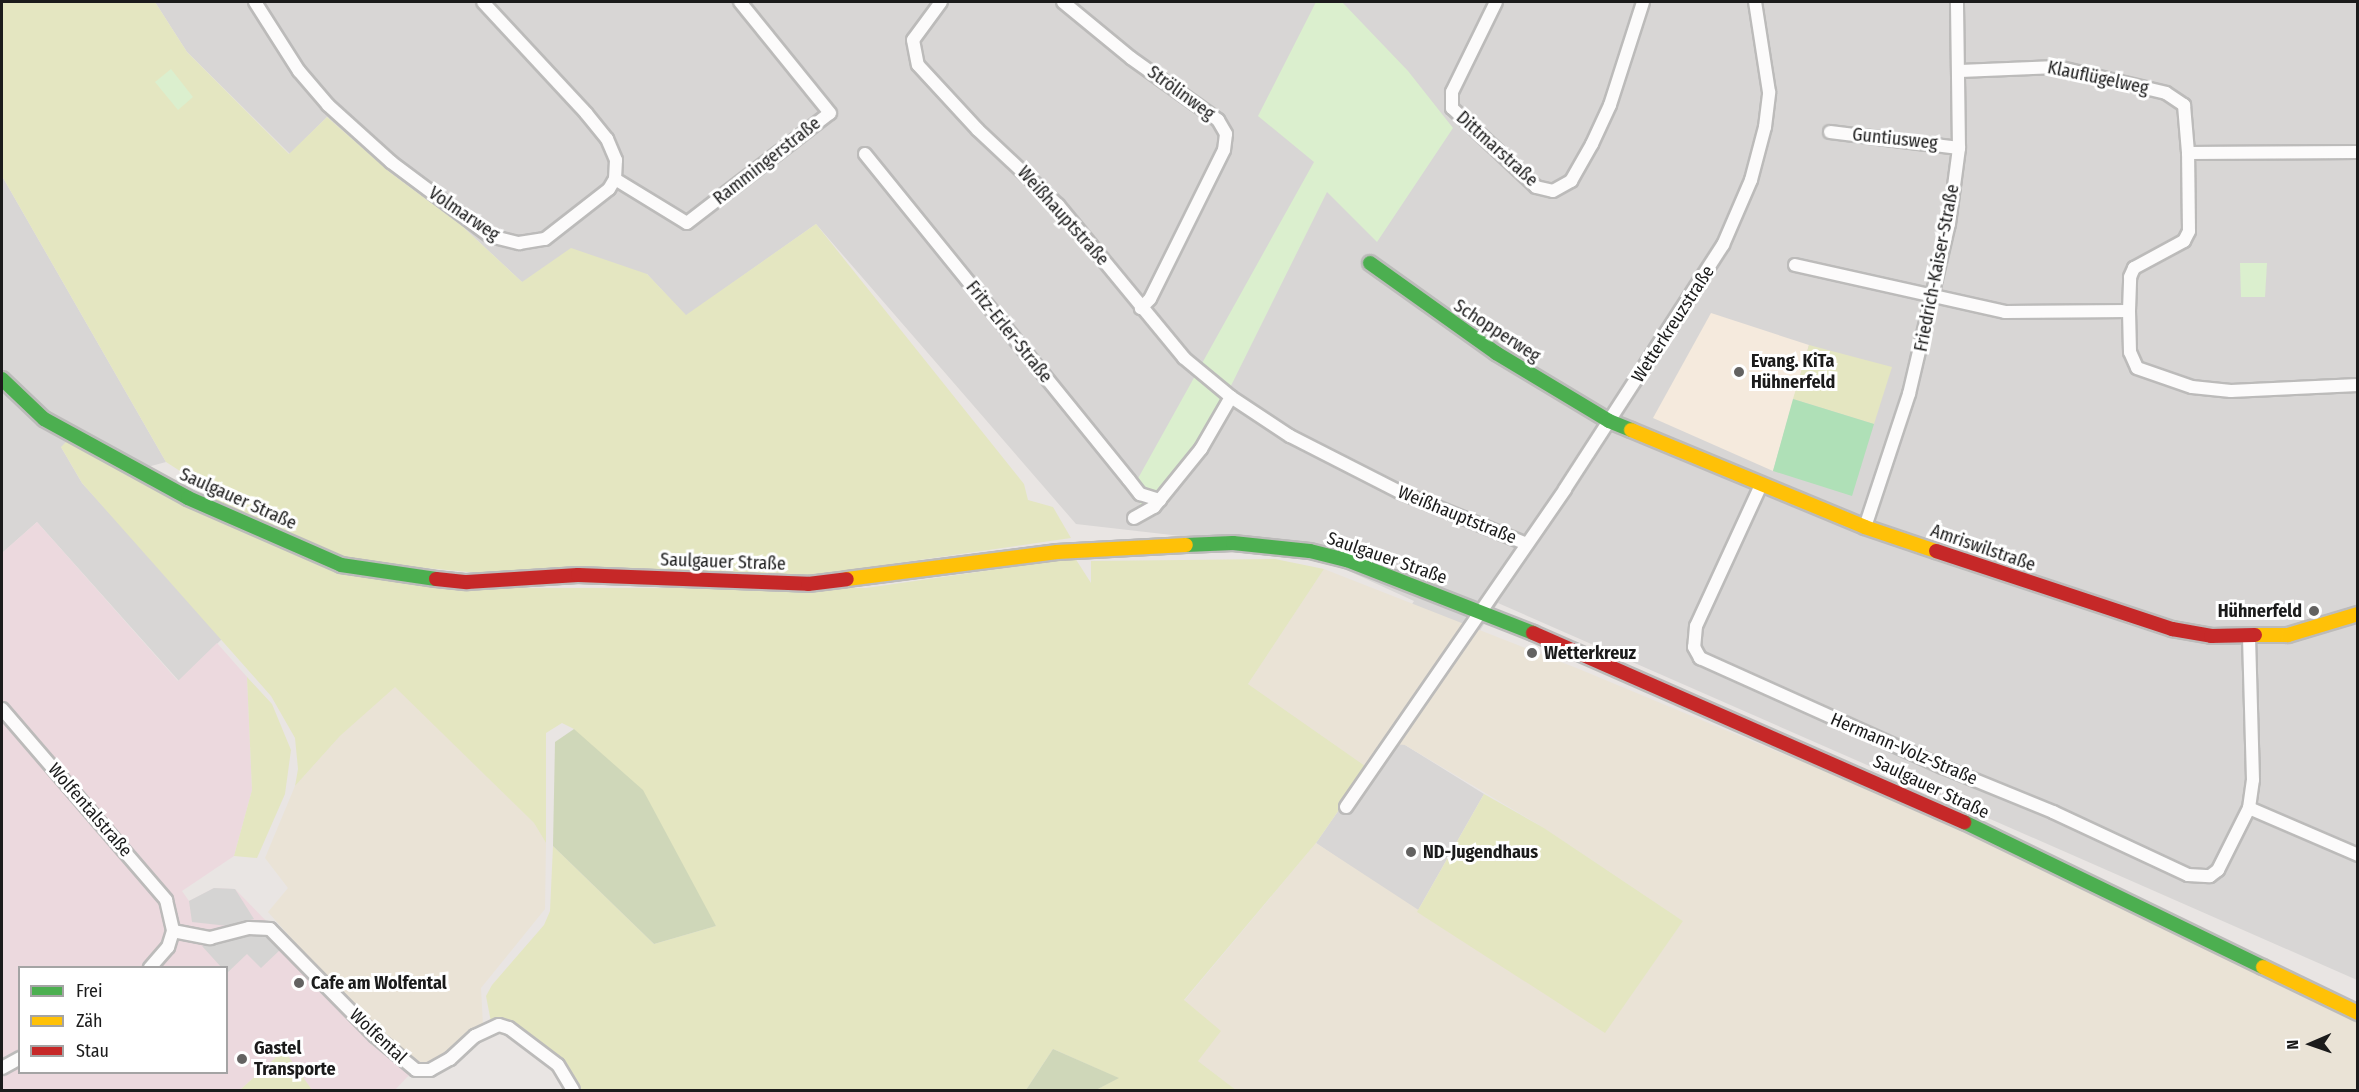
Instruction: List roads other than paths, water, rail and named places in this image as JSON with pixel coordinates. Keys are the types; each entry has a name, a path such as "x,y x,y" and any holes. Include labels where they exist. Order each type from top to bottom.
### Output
{"main road":[{"name":"Schopperweg","path":"1370,263 1496,353 1609,422"},
{"name":"Saulgauer Straße","path":"2,380 44,419 98,452 188,498 341,565 384,574 467,582 578,576 808,584 1057,552 1233,543 1310,551 1347,560 1480,611 1944,812 2358,1013"},
{"name":"Amriswilstraße","path":"1609,422 1865,527 2172,629 2211,636 2249,637 2321,628 2358,614"}],"street":[{"name":"Volmarweg","path":"255,2 299,71 328,105 391,162 490,236 519,243 545,239 609,189 615,179"},
{"path":"483,2 607,139 615,160 615,179"},
{"name":"Rammingerstraße","path":"615,179 687,223 830,113 740,2"},
{"name":"Weißhauptstraße","path":"941,2 913,40 918,65 970,123 1058,205 1184,358 1231,397 1290,436 1400,492 1527,544"},
{"name":"Strölinweg","path":"1063,2 1131,58 1218,120 1226,134 1224,150 1150,299 1142,308"},
{"name":"Dittmarstraße","path":"1496,2 1450,102 1456,115 1536,187 1553,191 1570,181 1592,144 1610,105 1643,2"},
{"name":"Wetterkreuzstraße","path":"1480,611 1609,422 1723,245 1751,180 1765,127 1768,92 1755,2"},
{"name":"Friedrich-Kaiser-Straße","path":"1865,527 1910,394 1935,298 1959,148 1960,71 1957,2"},
{"name":"Klauflügelweg","path":"1960,71 2057,67 2166,93 2184,105 2188,153 2189,231 2184,241 2134,268 2130,277 2129,311"},
{"name":"Guntiusweg","path":"1830,132 1959,148"},
{"path":"2188,153 2358,152"},
{"name":"Fritz-Erler-Straße","path":"864,154 1140,494 1160,500"},
{"path":"1795,265 2005,312 2129,311 2132,362 2149,375 2192,387 2231,391 2358,385"},
{"path":"1134,519 1160,500 1201,449 1231,397"},
{"name":"Hermann-Volz-Straße","path":"1761,485 1696,626 1694,647 1700,658 1943,767 2053,812 2188,875 2210,876 2218,870 2249,808 2253,780 2249,637"},
{"path":"1346,807 1480,611"},
{"name":"Wolfentalstraße","path":"2,709 152,880 169,906 173,931"},
{"path":"2249,808 2358,855"},
{"name":"Wolfental","path":"173,931 210,938 249,928 270,929 375,1036 416,1070 430,1070 450,1059 482,1031 499,1025 509,1028 558,1065 573,1090"},
{"path":"152,966 168,947 173,931"},
{"path":"2,1068 18,1059"}],"place":[{"name":"Evang. KiTa Hühnerfeld","path":"1739,372"},
{"name":"Hühnerfeld","path":"2314,611"},
{"name":"Wetterkreuz","path":"1532,653"},
{"name":"ND-Jugendhaus","path":"1411,852"},
{"name":"Cafe am Wolfental","path":"299,983"},
{"name":"Gastel Transporte","path":"242,1059"}]}
